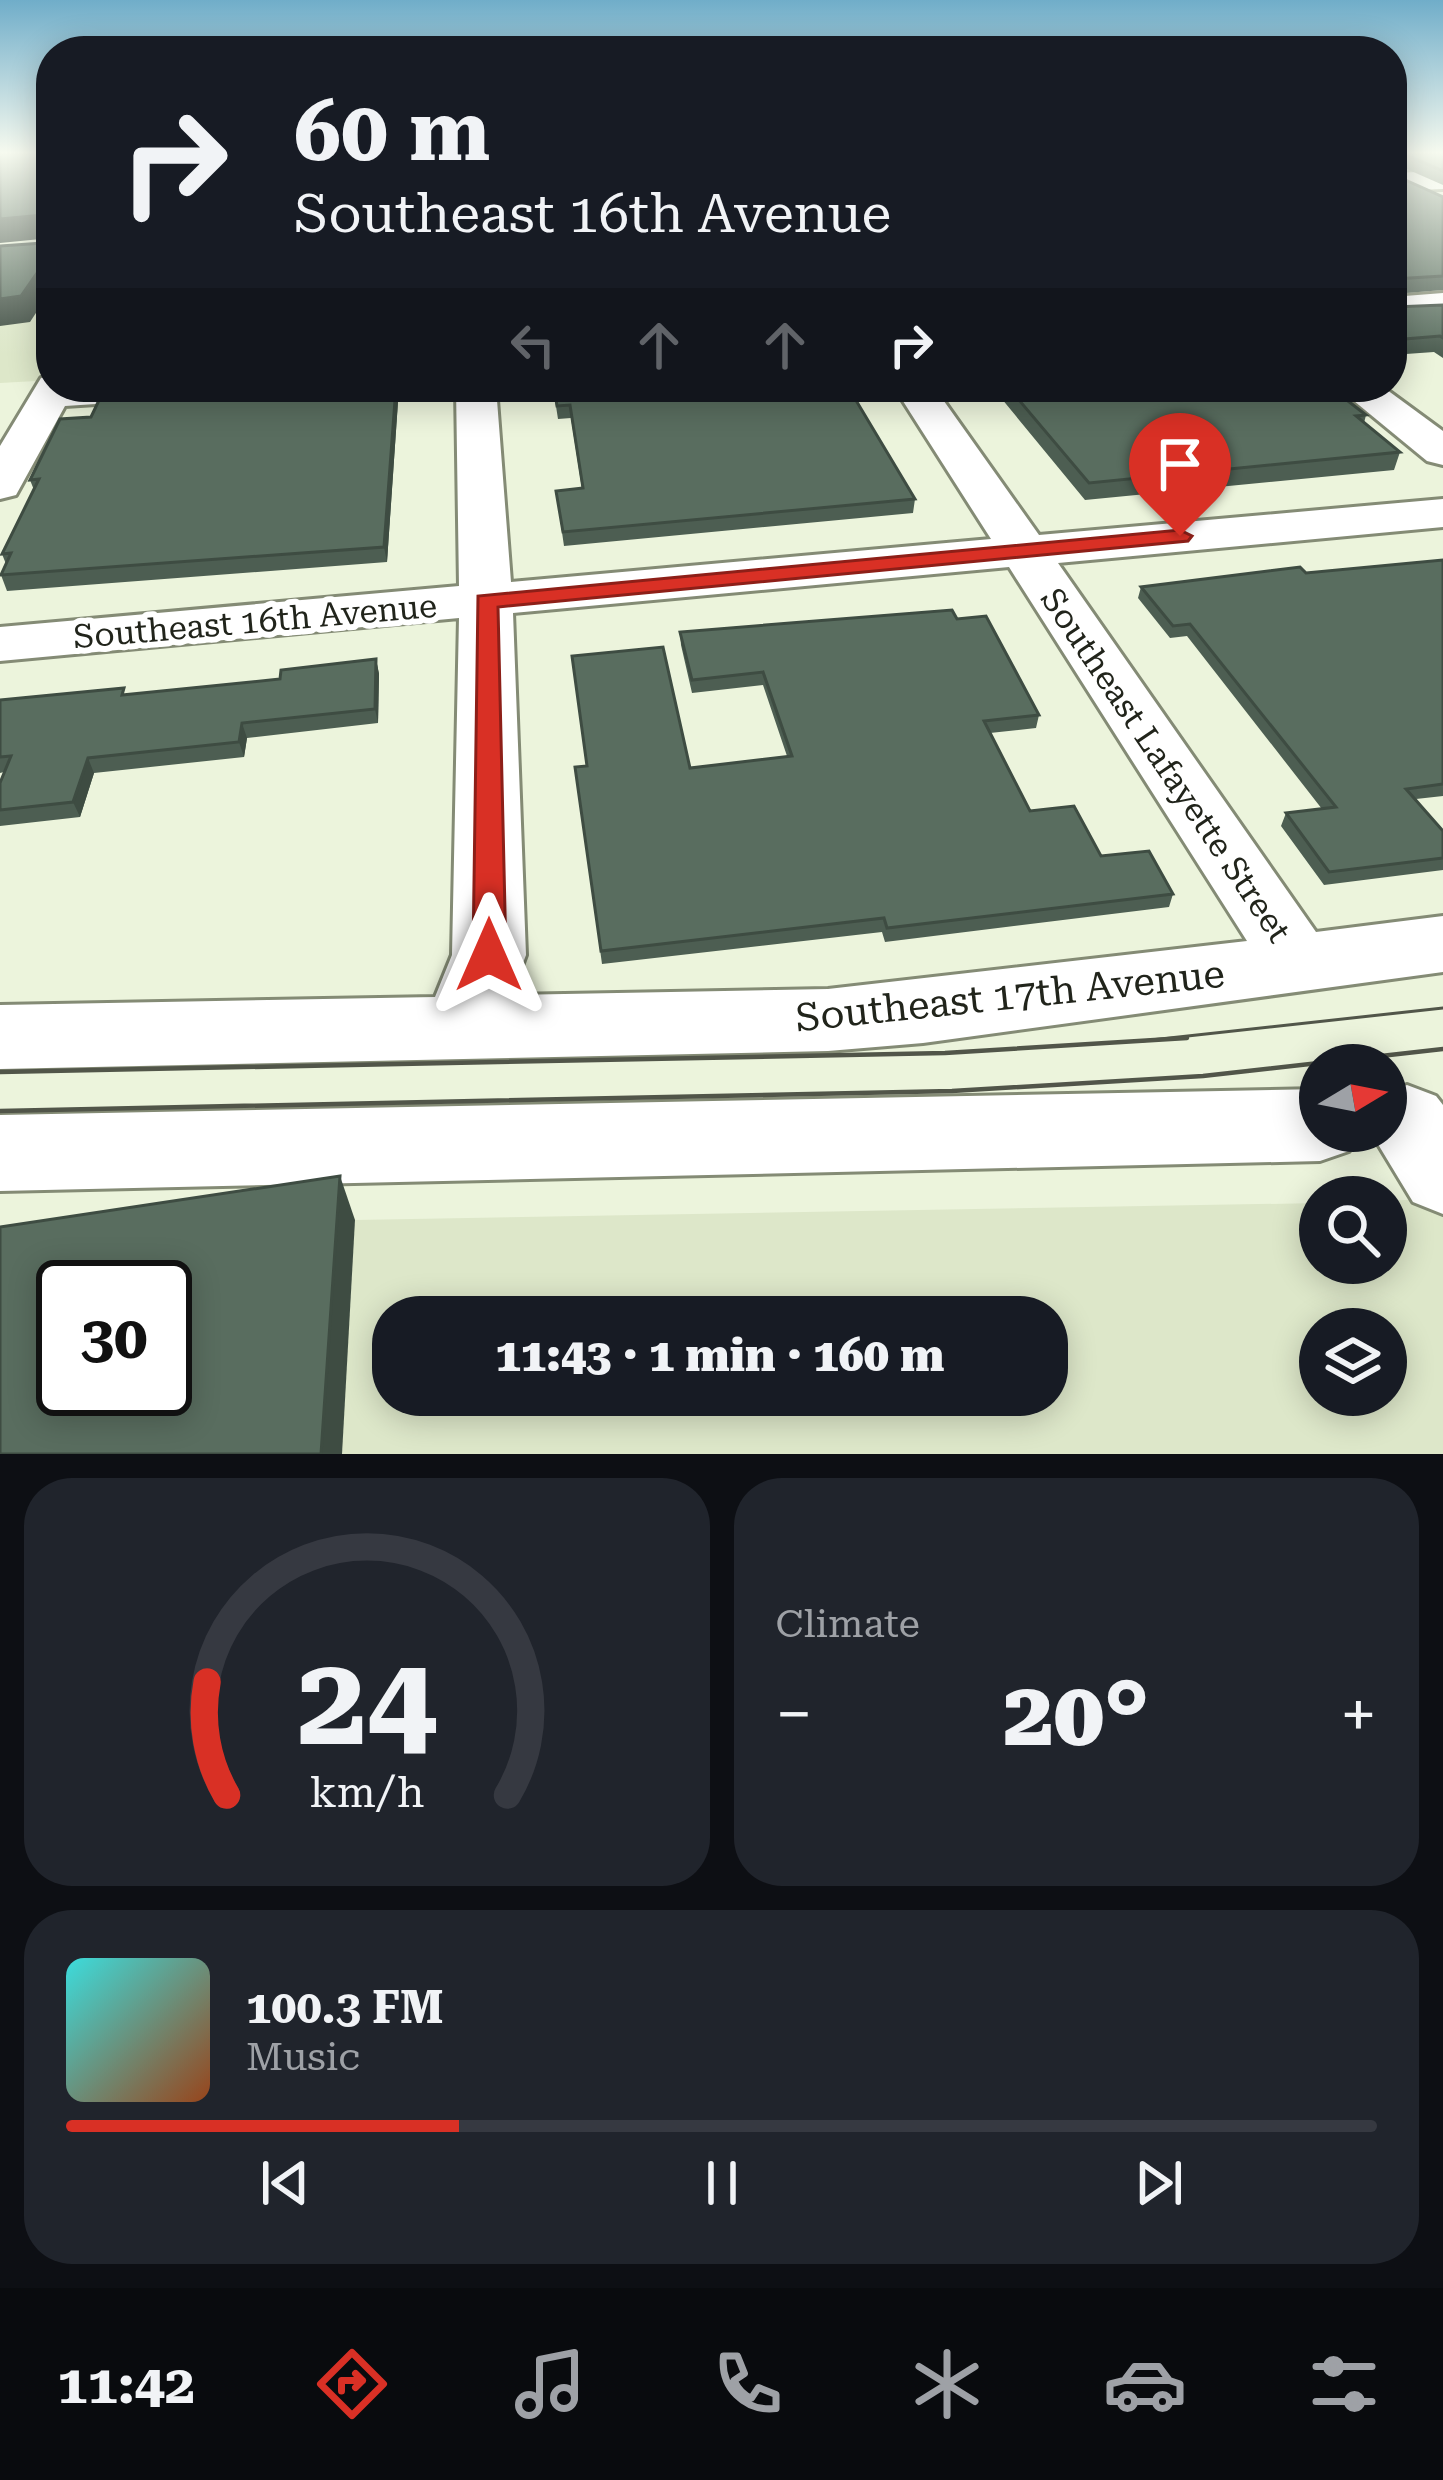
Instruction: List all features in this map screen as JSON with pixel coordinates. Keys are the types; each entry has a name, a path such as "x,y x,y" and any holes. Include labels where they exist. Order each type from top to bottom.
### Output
{"street":[{"path":"1407,307 1443,304"},
{"path":"0,485 46,402"},
{"path":"462,1025 489,955 486,601 477,402"},
{"name":"Southeast Lafayette Street","path":"924,402 1262,904 1297,964"},
{"path":"1377,402 1443,452"},
{"name":"Southeast 16th Avenue","path":"0,644 1443,513"},
{"name":"Southeast 17th Avenue","path":"0,1037 828,1020 923,1012 1443,944"},
{"path":"0,1153 1299,1125"}],"shaded area":[{"path":"36,266 36,381 0,383 0,267"},
{"path":"1443,1198 1443,1454 0,1454 0,1233 355,1220 1299,1203 1299,1284 1407,1284 1407,1200"}],"building":[{"path":"1407,219 1443,219 1443,276 1407,278"},
{"path":"36,243 36,274 21,296 0,299 0,246"},
{"path":"1443,305 1443,338 1407,339 1407,306"},
{"path":"98,402 395,402 384,547 1,575 11,553 2,554 39,479 30,480 60,419 91,417"},
{"path":"556,402 857,402 915,499 563,532 556,491 583,488 570,405 557,406"},
{"path":"1021,402 1349,402 1366,415 1356,416 1400,452 1089,483"},
{"path":"1443,560 1443,784 1406,789 1443,831 1443,858 1329,872 1286,813 1336,807 1190,624 1173,626 1141,587 1300,567 1306,573"},
{"path":"952,610 957,619 986,616 1039,715 984,721 1030,811 1074,806 1101,856 1149,851 1173,894 887,928 884,918 601,951 575,767 587,766 572,656 663,647 690,768 792,756 763,672 692,680 680,632"},
{"path":"376,659 375,709 242,723 239,742 88,758 73,802 0,810 0,783 11,756 0,757 0,700 124,688 122,695 280,679 281,670"},
{"path":"340,1176 321,1454 0,1454 0,1227"}],"tram line":[{"path":"1146,1041 1443,1008"},
{"path":"1146,1041 1187,1038"},
{"path":"1142,1041 1146,1041"},
{"path":"0,1072 945,1053 1146,1041"},
{"path":"0,1111 952,1091 1203,1076 1443,1049"}],"route":[{"path":"489,955 486,601 1180,536"}]}
